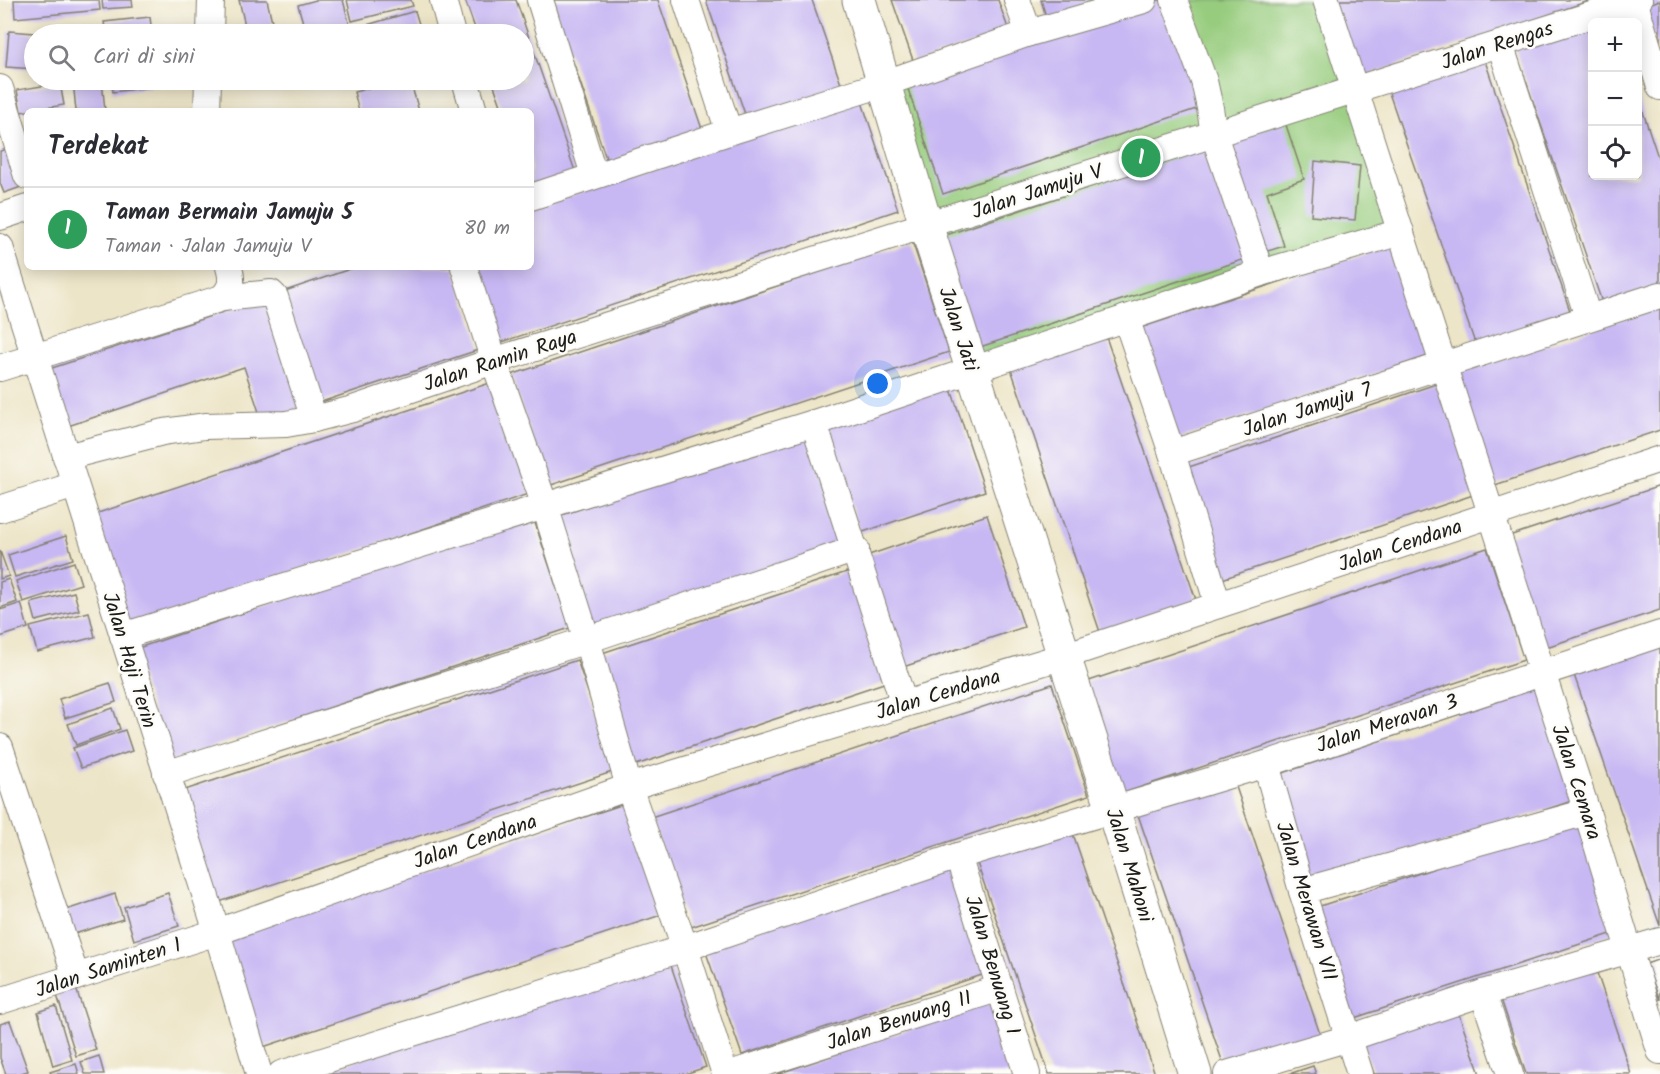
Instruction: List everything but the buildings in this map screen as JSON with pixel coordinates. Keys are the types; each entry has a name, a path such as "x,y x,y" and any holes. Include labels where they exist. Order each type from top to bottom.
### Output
{"street":[{"path":"210,24 211,0"},
{"path":"443,0 449,24"},
{"path":"540,0 594,175"},
{"path":"686,0 729,132"},
{"name":"Jalan Jati","path":"859,0 926,225 1064,656"},
{"path":"1017,0 1029,33"},
{"path":"534,196 883,84 1029,33 1144,0"},
{"path":"1174,0 1204,81 1214,135 1261,273"},
{"name":"Jalan Cemara","path":"1326,0 1587,812 1660,1051"},
{"path":"1636,0 1660,87"},
{"name":"Jalan Rengas","path":"1355,90 1636,0"},
{"path":"1500,44 1588,317"},
{"path":"0,88 24,166"},
{"path":"207,108 208,90"},
{"path":"468,90 473,108"},
{"name":"Jalan Jamuju V","path":"926,225 1355,90"},
{"path":"0,217 24,209"},
{"name":"Jalan Ramin Raya","path":"66,457 163,432 205,426 286,424 353,409 494,361 926,225"},
{"path":"123,636 814,423 1261,273 1401,232"},
{"name":"Jalan Haji Terin","path":"0,247 217,933 259,1074"},
{"path":"222,298 231,288 230,270"},
{"path":"465,270 545,506 587,640 629,787 685,948 725,1074"},
{"path":"0,368 222,298 271,293 275,297 314,419"},
{"name":"Jalan Jamuju 7","path":"1172,453 1660,295"},
{"path":"1126,318 1172,453 1218,604"},
{"path":"814,423 904,704"},
{"name":"Jalan Cendana","path":"217,933 629,787 1064,656 1660,459"},
{"path":"0,509 75,485"},
{"path":"166,774 587,640 856,549"},
{"name":"Jalan Meravan 3","path":"281,1074 685,948 958,856 1266,764 1660,634"},
{"name":"Jalan Mahoni","path":"1064,656 1195,1074"},
{"path":"0,747 76,977"},
{"name":"Jalan Merawan VII","path":"1266,764 1302,891 1360,1074"},
{"path":"1302,891 1587,812"},
{"name":"Jalan Benuang I","path":"958,856 1027,1074"},
{"name":"Jalan Saminten 1","path":"0,1001 217,933"},
{"path":"1227,1074 1349,1038 1483,993 1660,941"},
{"name":"Jalan Benuang II","path":"729,1074 1000,988"},
{"path":"1483,993 1510,1074"}],"green space":[{"path":"1141,0 1326,0 1401,232 972,371 883,84"}],"place":[{"name":"Taman Bermain Jamuju 5","path":"1141,158"}]}
